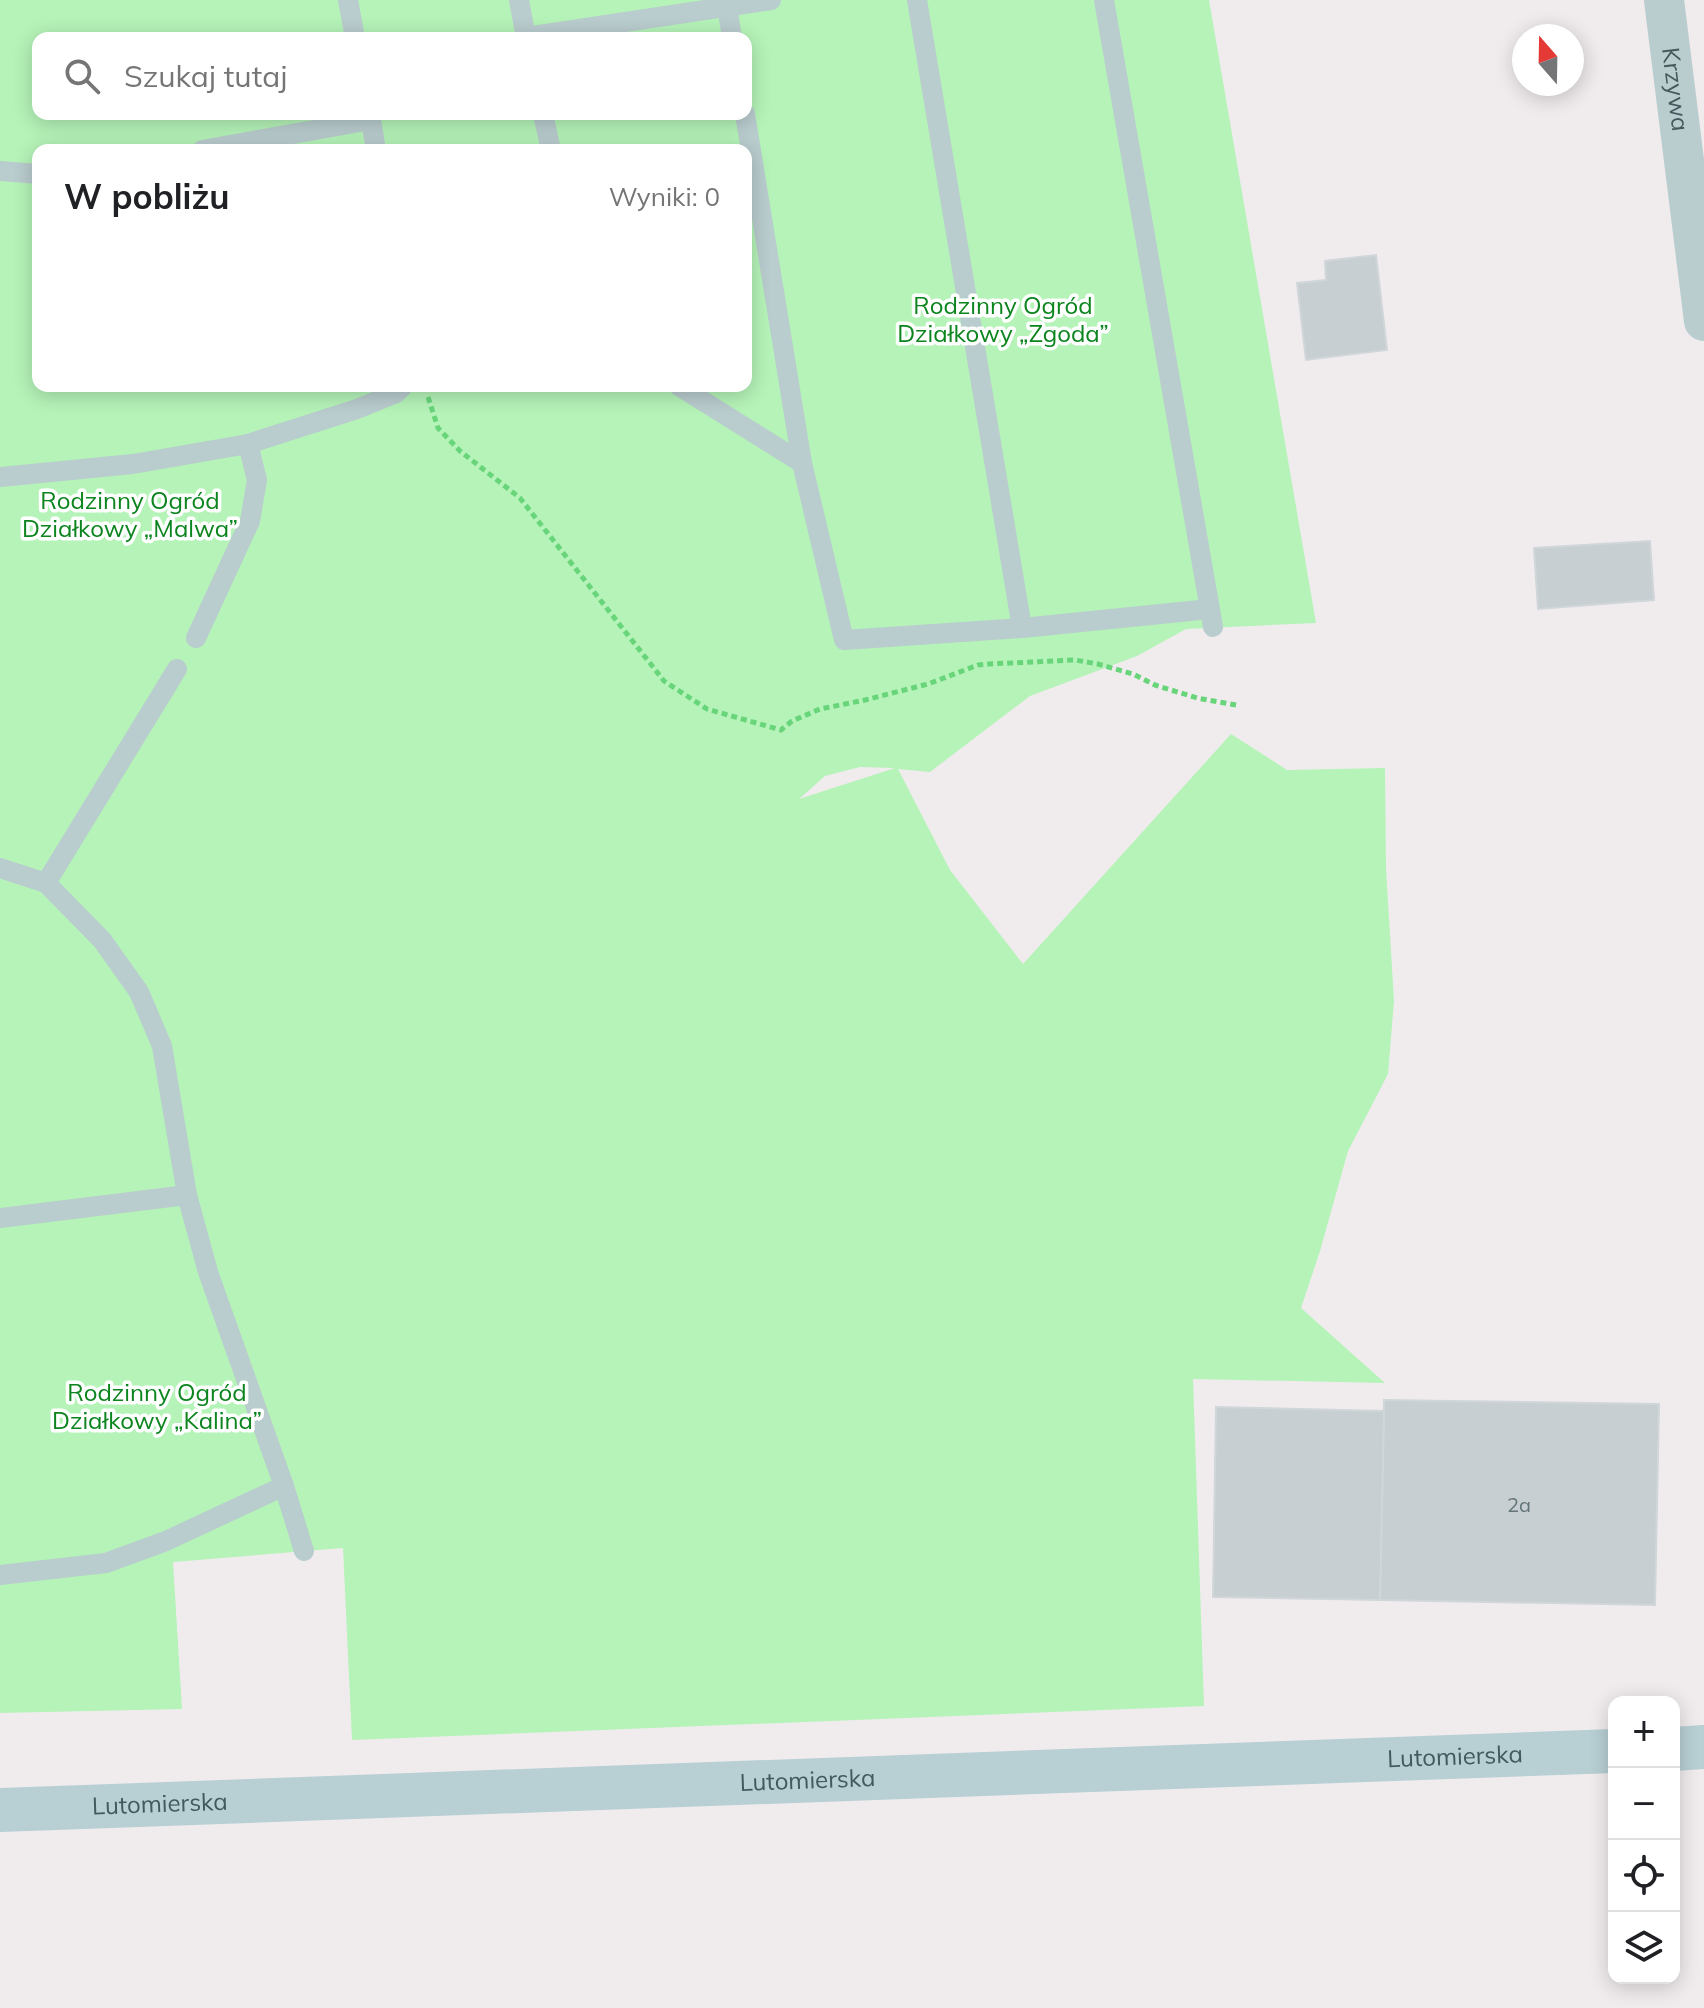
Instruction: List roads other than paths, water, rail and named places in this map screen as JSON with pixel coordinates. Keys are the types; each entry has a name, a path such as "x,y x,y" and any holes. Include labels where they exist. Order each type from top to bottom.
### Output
{"main road":[{"path":"1680,1749 1704,1747"},
{"name":"Lutomierska","path":"0,1810 1608,1751"}],"street":[{"name":"Krzywa","path":"1664,0 1704,321"}],"lane":[{"path":"348,0 354,32"},
{"path":"519,0 525,32"},
{"path":"555,32 726,3 771,0"},
{"path":"917,0 1022,628"},
{"path":"752,157 802,463 844,640 1211,618 1104,0"},
{"path":"726,3 731,32"},
{"path":"233,144 355,120"},
{"path":"371,120 375,144"},
{"path":"544,120 550,144"},
{"path":"746,120 750,144"},
{"path":"0,171 32,174"},
{"path":"0,477 133,464 248,444 357,409 397,392"},
{"path":"689,392 802,463"},
{"path":"196,638 250,521 257,480 248,444"},
{"path":"46,883 177,669"},
{"path":"0,868 46,883 102,940 139,992 162,1046 187,1195 208,1272 304,1551"},
{"path":"0,1218 187,1195"},
{"path":"0,1575 106,1563 166,1541 284,1486"}],"park label":[{"name":"Rodzinny Ogród Działkowy „Zgoda”","path":"1003,320"},
{"name":"Rodzinny Ogród Działkowy „Malwa”","path":"130,515"},
{"name":"Rodzinny Ogród Działkowy „Kalina”","path":"157,1407"}]}
